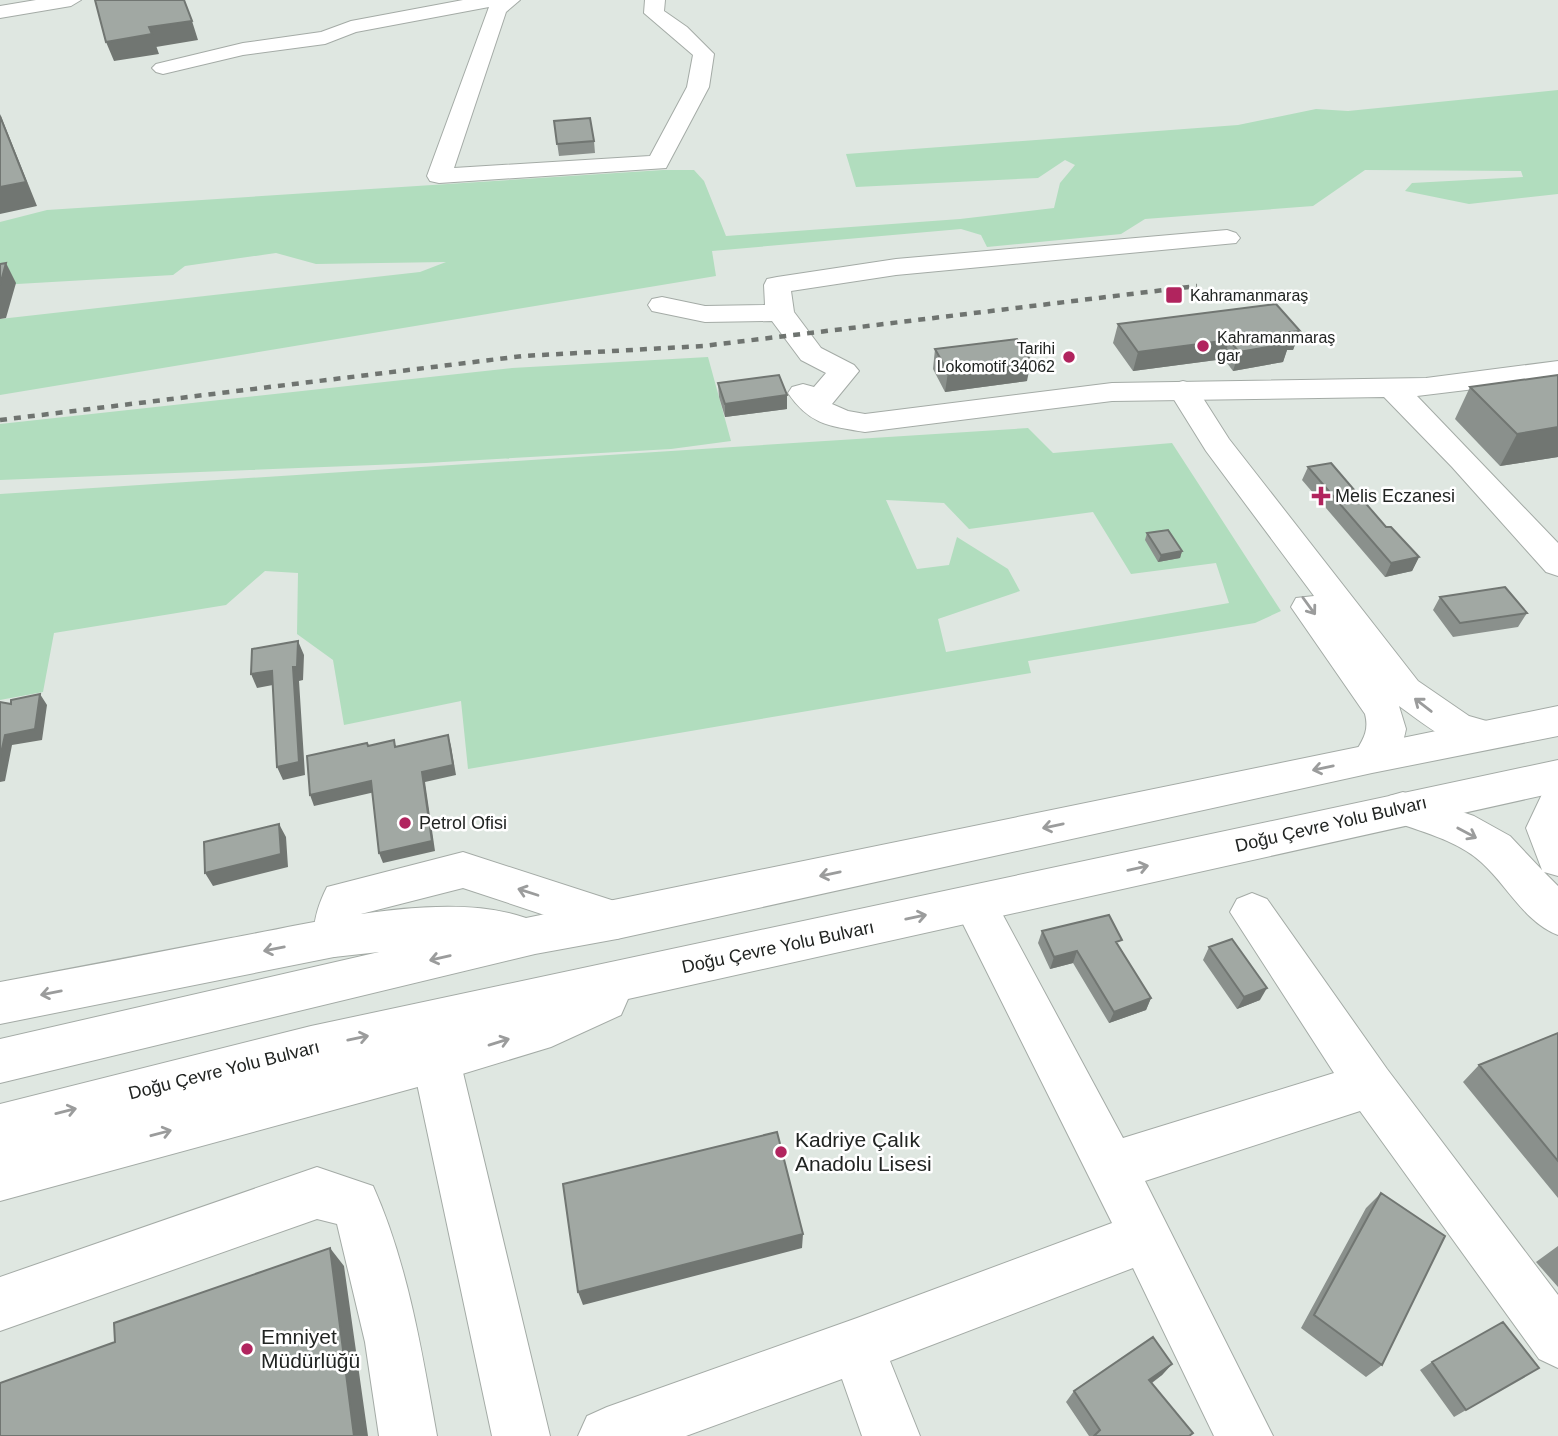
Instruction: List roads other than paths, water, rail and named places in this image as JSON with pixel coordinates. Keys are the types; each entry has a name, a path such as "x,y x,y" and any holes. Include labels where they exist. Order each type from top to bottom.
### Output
{"main road":[{"path":"0,11 68,0"},
{"path":"163,68 243,49 325,38 351,27 494,0"},
{"path":"510,0 497,9 439,176 658,163 698,87 704,54 680,31 654,13 655,0"},
{"path":"0,11 8,6 1,1"},
{"path":"1227,238 896,267 777,285 780,313 811,354 844,371 808,400 833,418 865,423 1112,392 1426,387 1558,370"},
{"path":"662,305 705,314 780,313"},
{"path":"1391,387 1463,460 1558,564"},
{"path":"1169,390 1217,444 1405,691 1455,726 1483,735"},
{"path":"1169,390 1377,702 1387,722 1384,742 1372,758"},
{"path":"0,1061 535,935 617,920 1372,758 1558,721"},
{"name":"Doğu Çevre Yolu Bulvarı","path":"0,1128 311,1048 1558,776"},
{"path":"1558,801 1547,828 1558,859"},
{"path":"1403,808 1459,828 1495,848 1558,916"},
{"path":"334,938 342,900 463,870 617,920"},
{"path":"975,904 1111,1167 1244,1436"},
{"path":"1252,912 1370,1085 1558,1340"},
{"path":"0,1003 334,938 448,924 535,935"},
{"path":"0,1175 436,1060 551,1026 598,1005 636,978"},
{"path":"436,1060 521,1436"},
{"path":"1111,1167 1370,1085"},
{"path":"0,1304 317,1193 355,1204 393,1342 408,1436"},
{"path":"607,1436 857,1346 1145,1237"},
{"path":"857,1346 891,1436"}],"railway":[{"path":"0,420 523,356 703,346 1197,286"}],"place":[{"name":"Kahramanmaraş","path":"1174,295"},
{"name":"Kahramanmaraş gar","path":"1203,346"},
{"name":"Tarihi Lokomotif 34062","path":"1069,357"},
{"name":"Melis Eczanesi","path":"1321,496"},
{"name":"Petrol Ofisi","path":"405,823"},
{"name":"Kadriye Çalık Anadolu Lisesi","path":"781,1152"},
{"name":"Emniyet Müdürlüğü","path":"247,1349"}]}
